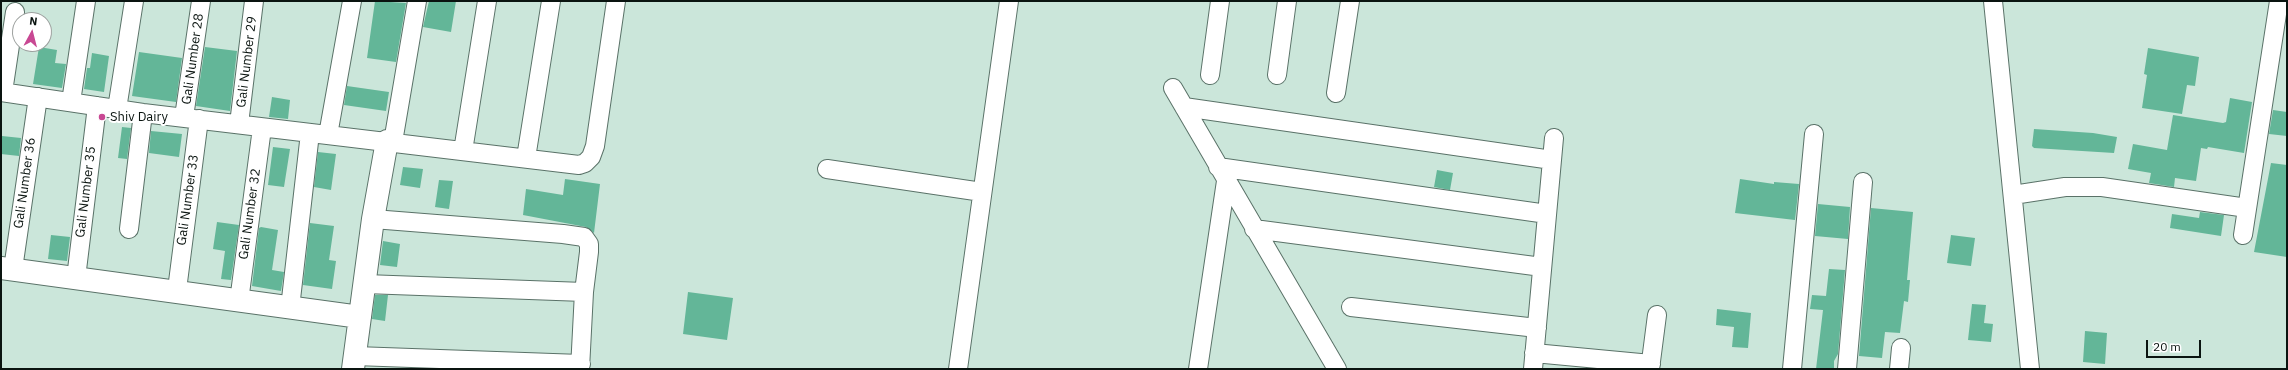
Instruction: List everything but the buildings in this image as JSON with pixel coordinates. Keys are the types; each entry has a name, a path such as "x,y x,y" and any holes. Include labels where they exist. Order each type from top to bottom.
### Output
{"street":[{"path":"71,102 86,1"},
{"path":"117,108 134,1"},
{"name":"Gali Number 28","path":"192,118 201,1"},
{"name":"Gali Number 29","path":"239,124 254,1"},
{"path":"328,135 352,1"},
{"path":"373,219 555,233 584,237 589,248 584,292 581,367 354,363 373,219 390,142 417,1"},
{"path":"463,151 487,1"},
{"path":"526,158 551,1"},
{"path":"12,30 2,92 143,113 579,165 592,158 595,146 616,1"},
{"path":"958,369 1009,1"},
{"path":"1210,75 1220,1"},
{"path":"1277,75 1287,1"},
{"path":"1336,93 1350,1"},
{"path":"1993,1 2030,369"},
{"path":"2243,234 2246,208 2280,42 2279,1"},
{"path":"1173,88 1337,369"},
{"name":"Gali Number 36","path":"7,269 38,97"},
{"name":"Gali Number 35","path":"76,278 97,106"},
{"path":"1184,107 1552,160"},
{"path":"129,230 143,113"},
{"name":"Gali Number 33","path":"178,282 192,118"},
{"name":"Gali Number 32","path":"239,301 262,128"},
{"path":"290,308 310,133"},
{"path":"1792,369 1814,134"},
{"path":"1554,138 1534,361 1650,366 1657,316"},
{"path":"827,169 982,192"},
{"path":"1222,174 1547,214"},
{"path":"1198,369 1222,174"},
{"path":"1847,369 1863,182"},
{"path":"2013,196 2065,187 2102,187 2246,208"},
{"path":"1254,229 1542,267"},
{"path":"7,269 360,317"},
{"path":"365,284 584,292"},
{"path":"1351,307 1537,328"},
{"path":"1899,369 1901,348"}],"place":[{"name":"Shiv Dairy","path":"102,117"}]}
